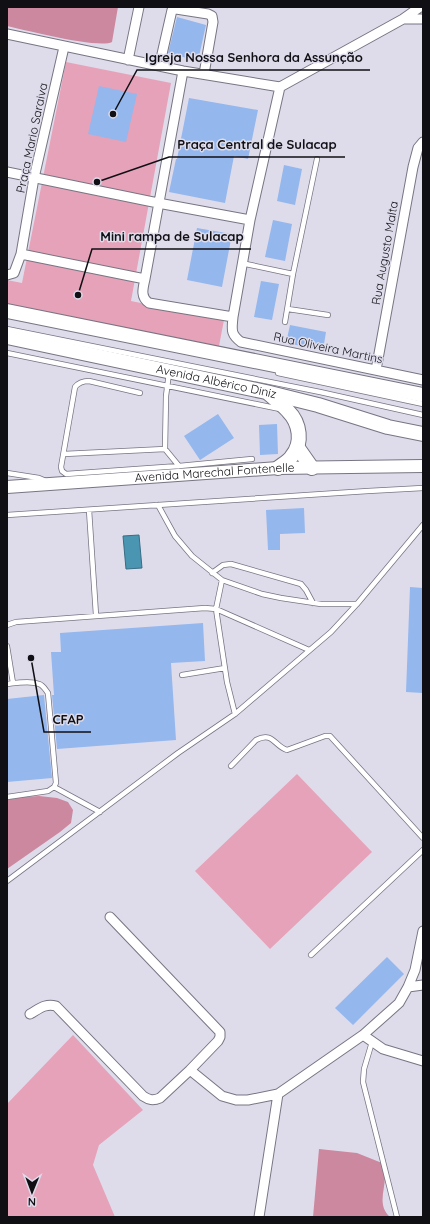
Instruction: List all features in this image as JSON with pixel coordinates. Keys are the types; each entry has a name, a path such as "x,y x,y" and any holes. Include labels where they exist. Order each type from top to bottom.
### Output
{"main road":[{"path":"7,311 423,395"},
{"name":"Avenida Albérico Diniz","path":"7,337 266,392 318,405 388,427 423,434"},
{"path":"266,392 288,410 298,428 298,448 292,457 278,468"},
{"path":"298,448 312,468"},
{"name":"Avenida Marechal Fontenelle","path":"7,486 278,468 423,466"}],"street":[{"path":"128,60 139,7"},
{"path":"7,34 183,71 280,87 403,19 420,7"},
{"path":"162,54 172,10 176,9 208,14 212,16 213,22 204,74"},
{"path":"403,19 423,19"},
{"name":"Praça Mario Saraiva","path":"7,275 14,273 21,254 34,178 64,47"},
{"path":"183,71 158,203 143,297 149,303 232,317 250,220 280,87"},
{"name":"Rua Augusto Malta","path":"376,370 412,167 418,148 422,142"},
{"path":"7,172 250,220"},
{"path":"21,254 145,279"},
{"name":"Rua Oliveira Martins","path":"232,317 232,332 235,338 241,342 423,380"},
{"path":"30,1014 44,1005 56,1006 143,1096 149,1100 160,1098 190,1070 218,1040 220,1037 220,1032 110,917"},
{"path":"190,1070 222,1096 236,1100 248,1100 278,1094 363,1035 398,1003 408,987 415,970 423,931"},
{"path":"408,987 423,985"},
{"path":"363,1035 384,1049 423,1061"},
{"path":"259,1217 278,1094"}],"lane":[{"path":"285,322 293,274 317,158"},
{"path":"242,263 293,274"},
{"path":"288,309 328,315"},
{"path":"7,328 320,392 423,415"},
{"path":"7,353 288,410"},
{"path":"170,371 167,386 165,449 179,466"},
{"path":"273,372 423,404"},
{"path":"140,393 89,381 78,383 75,387 61,466 62,471 66,474 252,459"},
{"path":"64,454 165,449"},
{"path":"7,473 39,478 48,484"},
{"path":"7,515 423,488"},
{"path":"158,505 175,536 192,556 222,580 269,596 313,603 357,604"},
{"path":"89,510 96,615"},
{"path":"7,881 178,753 235,714 331,632 357,604 423,525"},
{"path":"212,573 223,565 231,564 301,584 313,603"},
{"path":"222,580 216,609 227,682 235,714"},
{"path":"7,625 16,622 184,608 216,609 309,650"},
{"path":"7,646 13,683"},
{"path":"182,674 225,668"},
{"path":"7,684 40,684 48,693 56,783 54,787 48,791 7,797"},
{"path":"231,766 256,740 261,737 272,739 287,750 325,736 330,736 423,838"},
{"path":"54,787 100,812"},
{"path":"311,955 423,850"},
{"path":"372,1042 364,1069 364,1082 397,1217"}],"shaded area":[{"path":"7,7 118,7 112,42 93,43 61,38 7,26"},
{"path":"66,62 171,83 131,301 224,320 219,346 7,304 7,280 22,283"},
{"path":"297,774 372,852 270,949 195,871"},
{"path":"39,796 57,798 68,802 73,810 71,823 7,869 7,798"},
{"path":"73,1035 143,1110 99,1145 93,1165 115,1217 7,1217 7,1104"},
{"path":"319,1149 357,1153 382,1163 385,1176 383,1203 386,1212 390,1217 313,1217"}],"water":[{"path":"139,535 142,568 126,569 123,536"}],"building":[{"path":"177,17 206,25 198,61 168,53"},
{"path":"99,86 137,94 126,142 88,134"},
{"path":"189,98 258,110 248,159 234,156 225,203 169,192"},
{"path":"284,165 302,169 295,205 277,201"},
{"path":"273,220 292,224 285,261 265,257"},
{"path":"197,228 232,234 222,287 187,280"},
{"path":"261,281 279,284 272,320 254,317"},
{"path":"290,325 326,332 323,350 286,343"},
{"path":"218,414 234,438 200,460 184,436"},
{"path":"277,424 278,454 260,455 259,425"},
{"path":"304,508 305,533 280,534 280,550 268,550 266,510"},
{"path":"410,587 423,588 423,693 406,692"},
{"path":"203,623 205,661 171,663 176,740 57,749 52,695 54,695 51,652 61,652 60,633"},
{"path":"44,695 52,778 7,782 7,699"},
{"path":"387,957 404,974 353,1025 335,1008"}],"place":[{"name":"Igreja Nossa Senhora da Assunção","path":"113,114"},
{"name":"Praça Central de Sulacap","path":"97,182"},
{"name":"Mini rampa de Sulacap","path":"78,295"},
{"name":"CFAP","path":"31,658"}]}
